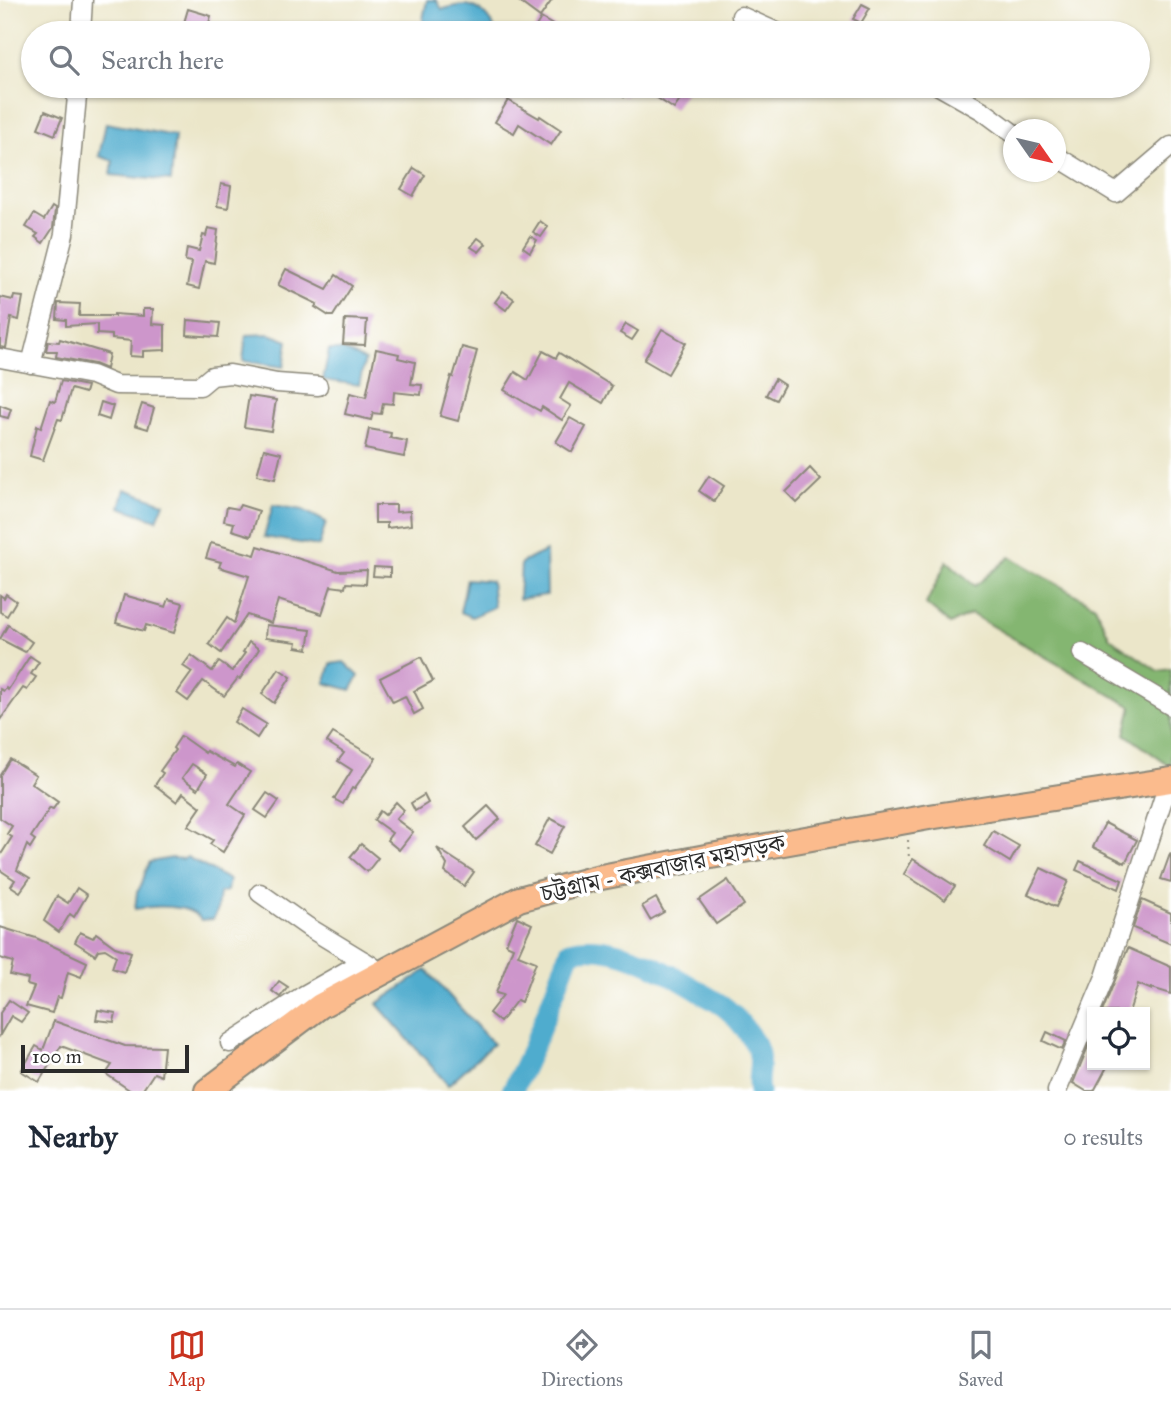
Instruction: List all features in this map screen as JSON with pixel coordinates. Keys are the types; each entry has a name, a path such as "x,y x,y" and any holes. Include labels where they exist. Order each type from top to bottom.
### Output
{"highway":[{"name":"চট্টগ্রাম - কক্সবাজার মহাসড়ক","path":"207,1091 374,967 519,899 596,877 907,821 1170,780"}],"street":[{"path":"82,21 83,0"},
{"path":"741,16 752,21"},
{"path":"31,364 64,234 77,98"},
{"path":"960,98 1003,126"},
{"path":"1066,163 1116,193 1171,146"},
{"path":"0,358 92,375 116,386 200,386 212,376 230,374 276,383 318,386"},
{"path":"1083,653 1171,706"},
{"path":"1057,1091 1105,977 1170,780"},
{"path":"260,893 308,927 374,967"},
{"path":"230,1043 304,995 374,967"}],"path":[{"path":"907,821 909,860"}],"green space":[{"path":"1010,557 1095,606 1110,638 1158,671 1171,669 1171,767 1125,734 1132,707 971,614 950,624 926,604 947,561 975,586"}],"water":[{"path":"427,0 436,0 442,9 471,6 481,11 490,21 423,21"},
{"path":"106,123 175,136 171,181 111,175 113,161 99,156"},
{"path":"270,334 288,341 284,367 243,361 246,335"},
{"path":"329,350 343,350 365,360 359,385 323,380"},
{"path":"125,489 164,503 157,520 120,507"},
{"path":"273,505 303,510 326,522 319,546 264,537"},
{"path":"546,551 547,595 519,599 521,563"},
{"path":"467,579 491,581 494,607 472,617 460,612"},
{"path":"344,662 359,676 351,690 325,683 331,664"},
{"path":"187,857 229,880 227,891 219,893 213,919 201,920 180,908 135,909 137,892 150,862"},
{"path":"426,970 493,1044 448,1085 377,1004"}],"building":[{"path":"517,0 552,0 540,17"},
{"path":"862,4 870,8 862,21 853,19"},
{"path":"188,9 211,16 210,21 184,21"},
{"path":"657,98 682,98 674,109"},
{"path":"508,100 561,130 551,145 519,124 514,133 495,122"},
{"path":"45,111 62,118 55,135 38,128"},
{"path":"414,168 425,175 413,196 401,189"},
{"path":"221,184 231,186 228,208 217,206"},
{"path":"52,207 55,209 53,228 43,243 35,237 38,234 26,227 34,214 44,220"},
{"path":"540,221 548,227 541,237 533,232"},
{"path":"208,228 218,230 214,263 205,261 199,289 187,286 192,262 185,261 187,248 199,251 203,235 206,236"},
{"path":"530,236 537,240 530,252 523,247"},
{"path":"478,238 486,244 479,252 471,247"},
{"path":"286,269 327,289 336,275 352,286 333,316 329,316 315,307 317,304 278,285"},
{"path":"503,291 514,299 506,310 495,302"},
{"path":"14,296 23,297 19,320 11,318 6,348 0,347 0,297 13,300"},
{"path":"58,303 80,304 79,316 143,316 143,309 153,309 152,324 165,325 165,350 143,351 143,357 130,356 131,341 97,334 97,324 66,326 66,320 57,319"},
{"path":"345,319 367,320 365,345 343,344"},
{"path":"188,320 220,323 218,337 187,335"},
{"path":"626,324 638,331 632,340 620,333"},
{"path":"662,329 686,343 668,374 644,360"},
{"path":"60,339 109,354 106,369 56,357 57,351 46,351 48,341 59,342"},
{"path":"462,347 477,351 458,421 440,416"},
{"path":"376,349 399,354 398,358 415,362 411,384 422,385 421,395 394,392 393,404 383,403 381,414 373,413 371,420 345,414 350,393 366,397"},
{"path":"543,351 556,358 559,353 612,386 603,403 569,383 560,399 571,406 562,420 542,407 540,411 504,390 515,372 528,380"},
{"path":"775,379 784,385 776,400 766,395"},
{"path":"61,381 87,386 85,393 71,389 62,420 58,419 43,460 30,456 37,426 41,428 50,400 55,402"},
{"path":"249,396 276,400 271,431 244,427"},
{"path":"101,402 113,406 109,420 97,416"},
{"path":"142,404 154,408 148,429 135,425"},
{"path":"0,405 11,409 8,418 0,416"},
{"path":"570,418 586,427 572,452 556,442"},
{"path":"369,429 391,433 390,438 407,441 404,457 365,449"},
{"path":"264,449 281,453 275,479 257,475"},
{"path":"810,468 821,480 797,503 786,492"},
{"path":"709,476 724,486 714,501 699,491"},
{"path":"240,505 259,511 251,536 232,530 234,523 224,521 227,507 238,509"},
{"path":"375,505 396,505 396,512 410,511 411,525 387,528 387,523 375,523"},
{"path":"211,543 255,555 258,546 338,571 367,570 366,584 346,583 345,588 331,586 322,614 278,600 271,623 247,615 221,653 209,644 227,618 234,623 249,576 219,567 221,562 206,558"},
{"path":"374,567 390,568 390,577 373,576"},
{"path":"6,594 16,601 7,616 0,612 0,595 4,598"},
{"path":"124,595 166,607 169,599 183,603 174,633 146,625 144,631 116,623"},
{"path":"8,625 32,642 25,652 0,639"},
{"path":"266,625 311,630 308,649 296,647 297,642 265,638"},
{"path":"249,642 259,649 240,679 238,678 224,696 203,681 188,701 177,693 192,672 183,666 191,655 212,671 219,662 232,671 245,653 243,652"},
{"path":"30,656 39,662 31,674 36,677 27,690 23,688 0,720 0,689 8,690"},
{"path":"421,657 433,681 414,691 423,709 414,714 405,696 393,702 380,678"},
{"path":"279,669 291,677 274,703 262,694"},
{"path":"242,709 266,724 257,738 234,722"},
{"path":"333,733 376,758 343,804 334,799 352,770 338,761 344,753 327,742"},
{"path":"181,736 205,753 206,751 235,767 237,764 250,772 229,804 245,815 223,852 210,844 213,840 188,826 201,807 183,793 177,802 155,785 163,773 160,771 175,750 173,748","holes":["192,764 207,774 198,789 182,778"]},
{"path":"10,759 36,775 31,783 58,802 53,809 50,808 31,837 35,840 30,848 27,845 17,870 30,878 20,892 11,886 15,880 0,870 0,856 12,837 7,834 12,826 0,818 0,775"},
{"path":"267,793 279,801 267,818 255,810"},
{"path":"424,795 428,803 415,811 411,803"},
{"path":"396,802 404,810 396,819 413,832 399,850 387,840 392,833 374,820 380,811 385,815"},
{"path":"488,806 500,819 476,840 465,827"},
{"path":"550,818 565,826 550,854 535,846"},
{"path":"1105,823 1137,840 1125,863 1093,847"},
{"path":"993,831 1019,846 1010,862 984,846"},
{"path":"361,844 378,858 367,872 350,857"},
{"path":"437,848 474,872 464,886 445,872 447,865"},
{"path":"1171,855 1171,882 1161,879"},
{"path":"913,859 955,886 945,900 904,874"},
{"path":"1080,861 1122,880 1119,889 1076,870"},
{"path":"1041,868 1068,881 1056,907 1028,894"},
{"path":"728,880 744,905 716,924 699,900"},
{"path":"77,888 87,895 74,917 70,914 59,932 44,921 57,896 68,903"},
{"path":"656,898 664,912 650,920 642,906"},
{"path":"1142,900 1171,913 1171,944 1133,928"},
{"path":"517,917 532,924 518,955 536,962 521,1002 517,1000 500,1022 489,1013 503,995 496,993 513,947 506,944"},
{"path":"0,927 36,938 87,962 81,977 68,972 61,998 57,997 52,1013 26,1006 34,987 27,985 28,979 10,975 13,962 0,958"},
{"path":"80,932 93,938 96,933 115,947 131,952 124,972 112,968 116,956 105,949 98,950 95,955 75,942"},
{"path":"1128,948 1171,967 1171,994 1138,984 1131,1007 1104,1007"},
{"path":"279,981 288,987 280,997 272,991"},
{"path":"9,1000 28,1013 21,1022 11,1016 0,1035 0,1013"},
{"path":"98,1010 116,1013 114,1022 96,1020"},
{"path":"54,1021 125,1046 164,1047 161,1076 154,1073 142,1091 131,1091 106,1074 112,1065 61,1046 39,1082 21,1071 36,1046 43,1050"},
{"path":"1047,1032 1066,1041 1062,1050 1043,1041"},
{"path":"1087,1049 1087,1070 1105,1070 1094,1091 1086,1091 1073,1083"}],"waterway":[{"path":"512,1091 536,1039 570,951 586,949 604,950 640,960 675,977 726,1008 758,1050 759,1091"}]}
